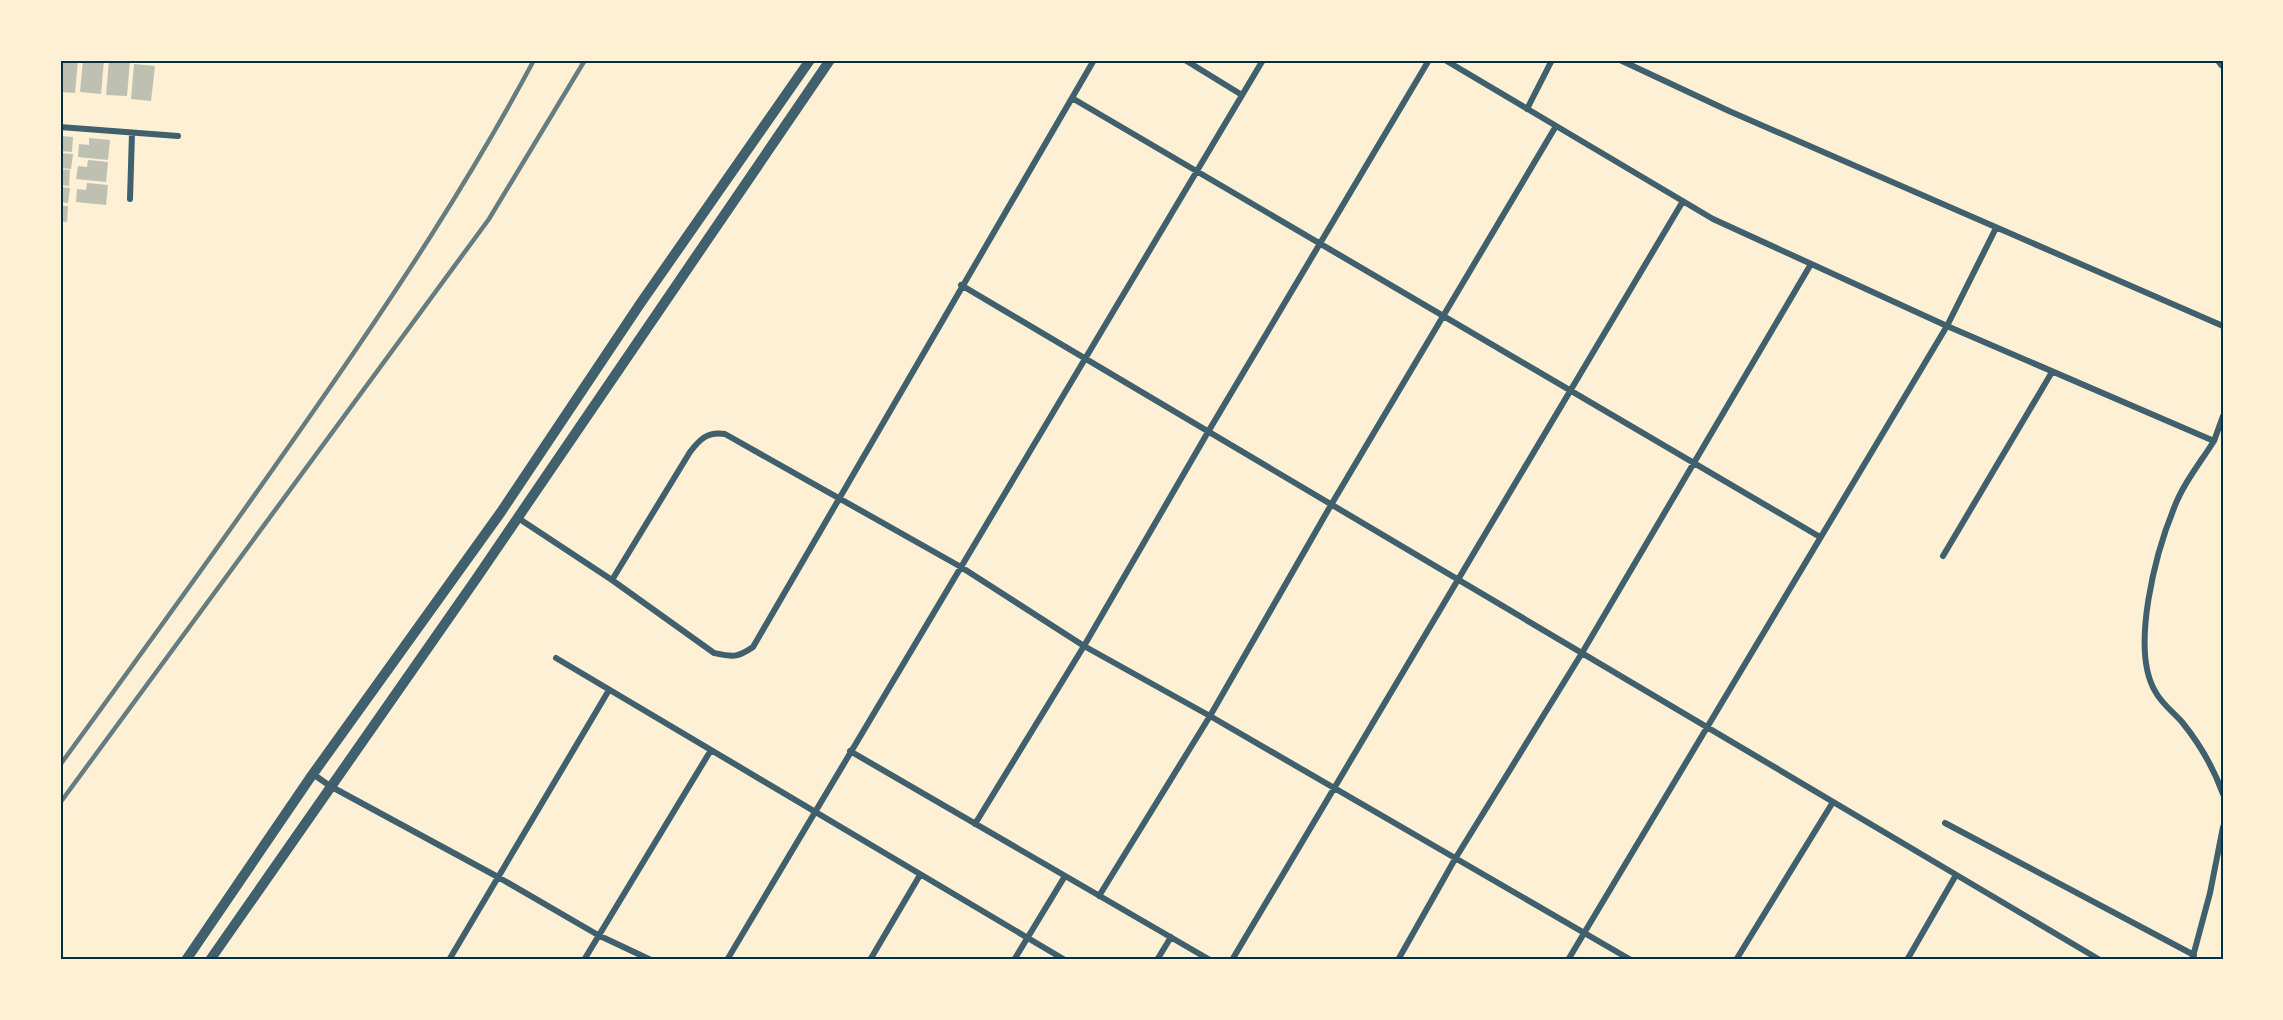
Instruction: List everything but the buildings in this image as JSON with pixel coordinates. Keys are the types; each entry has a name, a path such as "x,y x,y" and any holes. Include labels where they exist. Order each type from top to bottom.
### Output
{"street":[{"path":"186,960 313,774 501,512 640,304 810,60"},
{"path":"210,960 518,518 830,60"},
{"path":"518,518 612,580 714,652 740,656 753,647 961,285 1094,60"},
{"path":"1185,60 1242,95"},
{"path":"727,960 1263,60"},
{"path":"975,824 1084,646 1429,60"},
{"path":"1445,60 1713,219 1947,326 2214,441"},
{"path":"1527,109 1552,60"},
{"path":"1620,60 1729,111 2223,326"},
{"path":"2220,60 2223,64"},
{"path":"1072,98 1820,537"},
{"path":"1099,896 1210,716 1556,126"},
{"path":"60,127 178,136"},
{"path":"130,199 132,133"},
{"path":"1232,960 1683,201"},
{"path":"1568,960 1947,326 1996,228"},
{"path":"1398,960 1455,859 1582,653 1811,264"},
{"path":"961,285 2100,960"},
{"path":"1943,555 2052,372"},
{"path":"2223,416 2214,441 2174,506 2160,548 2144,634 2145,663 2155,691 2184,725 2217,777 2223,794"},
{"path":"612,580 690,452 699,441 708,435 717,432 725,434 961,567 1084,646 1210,716 1631,960"},
{"path":"556,658 1065,960"},
{"path":"449,960 609,690"},
{"path":"584,960 711,750"},
{"path":"850,751 1210,960"},
{"path":"313,774 330,786 498,877 598,935 651,960"},
{"path":"1736,960 1833,802"},
{"path":"1945,823 2193,958 2207,905 2223,827"},
{"path":"870,960 920,874"},
{"path":"1907,960 1956,875"},
{"path":"1014,960 1065,876"},
{"path":"1157,960 1171,938"}],"railway":[{"path":"60,765 222,541 375,322 458,193 534,60"},
{"path":"60,803 489,219 585,60"}]}
